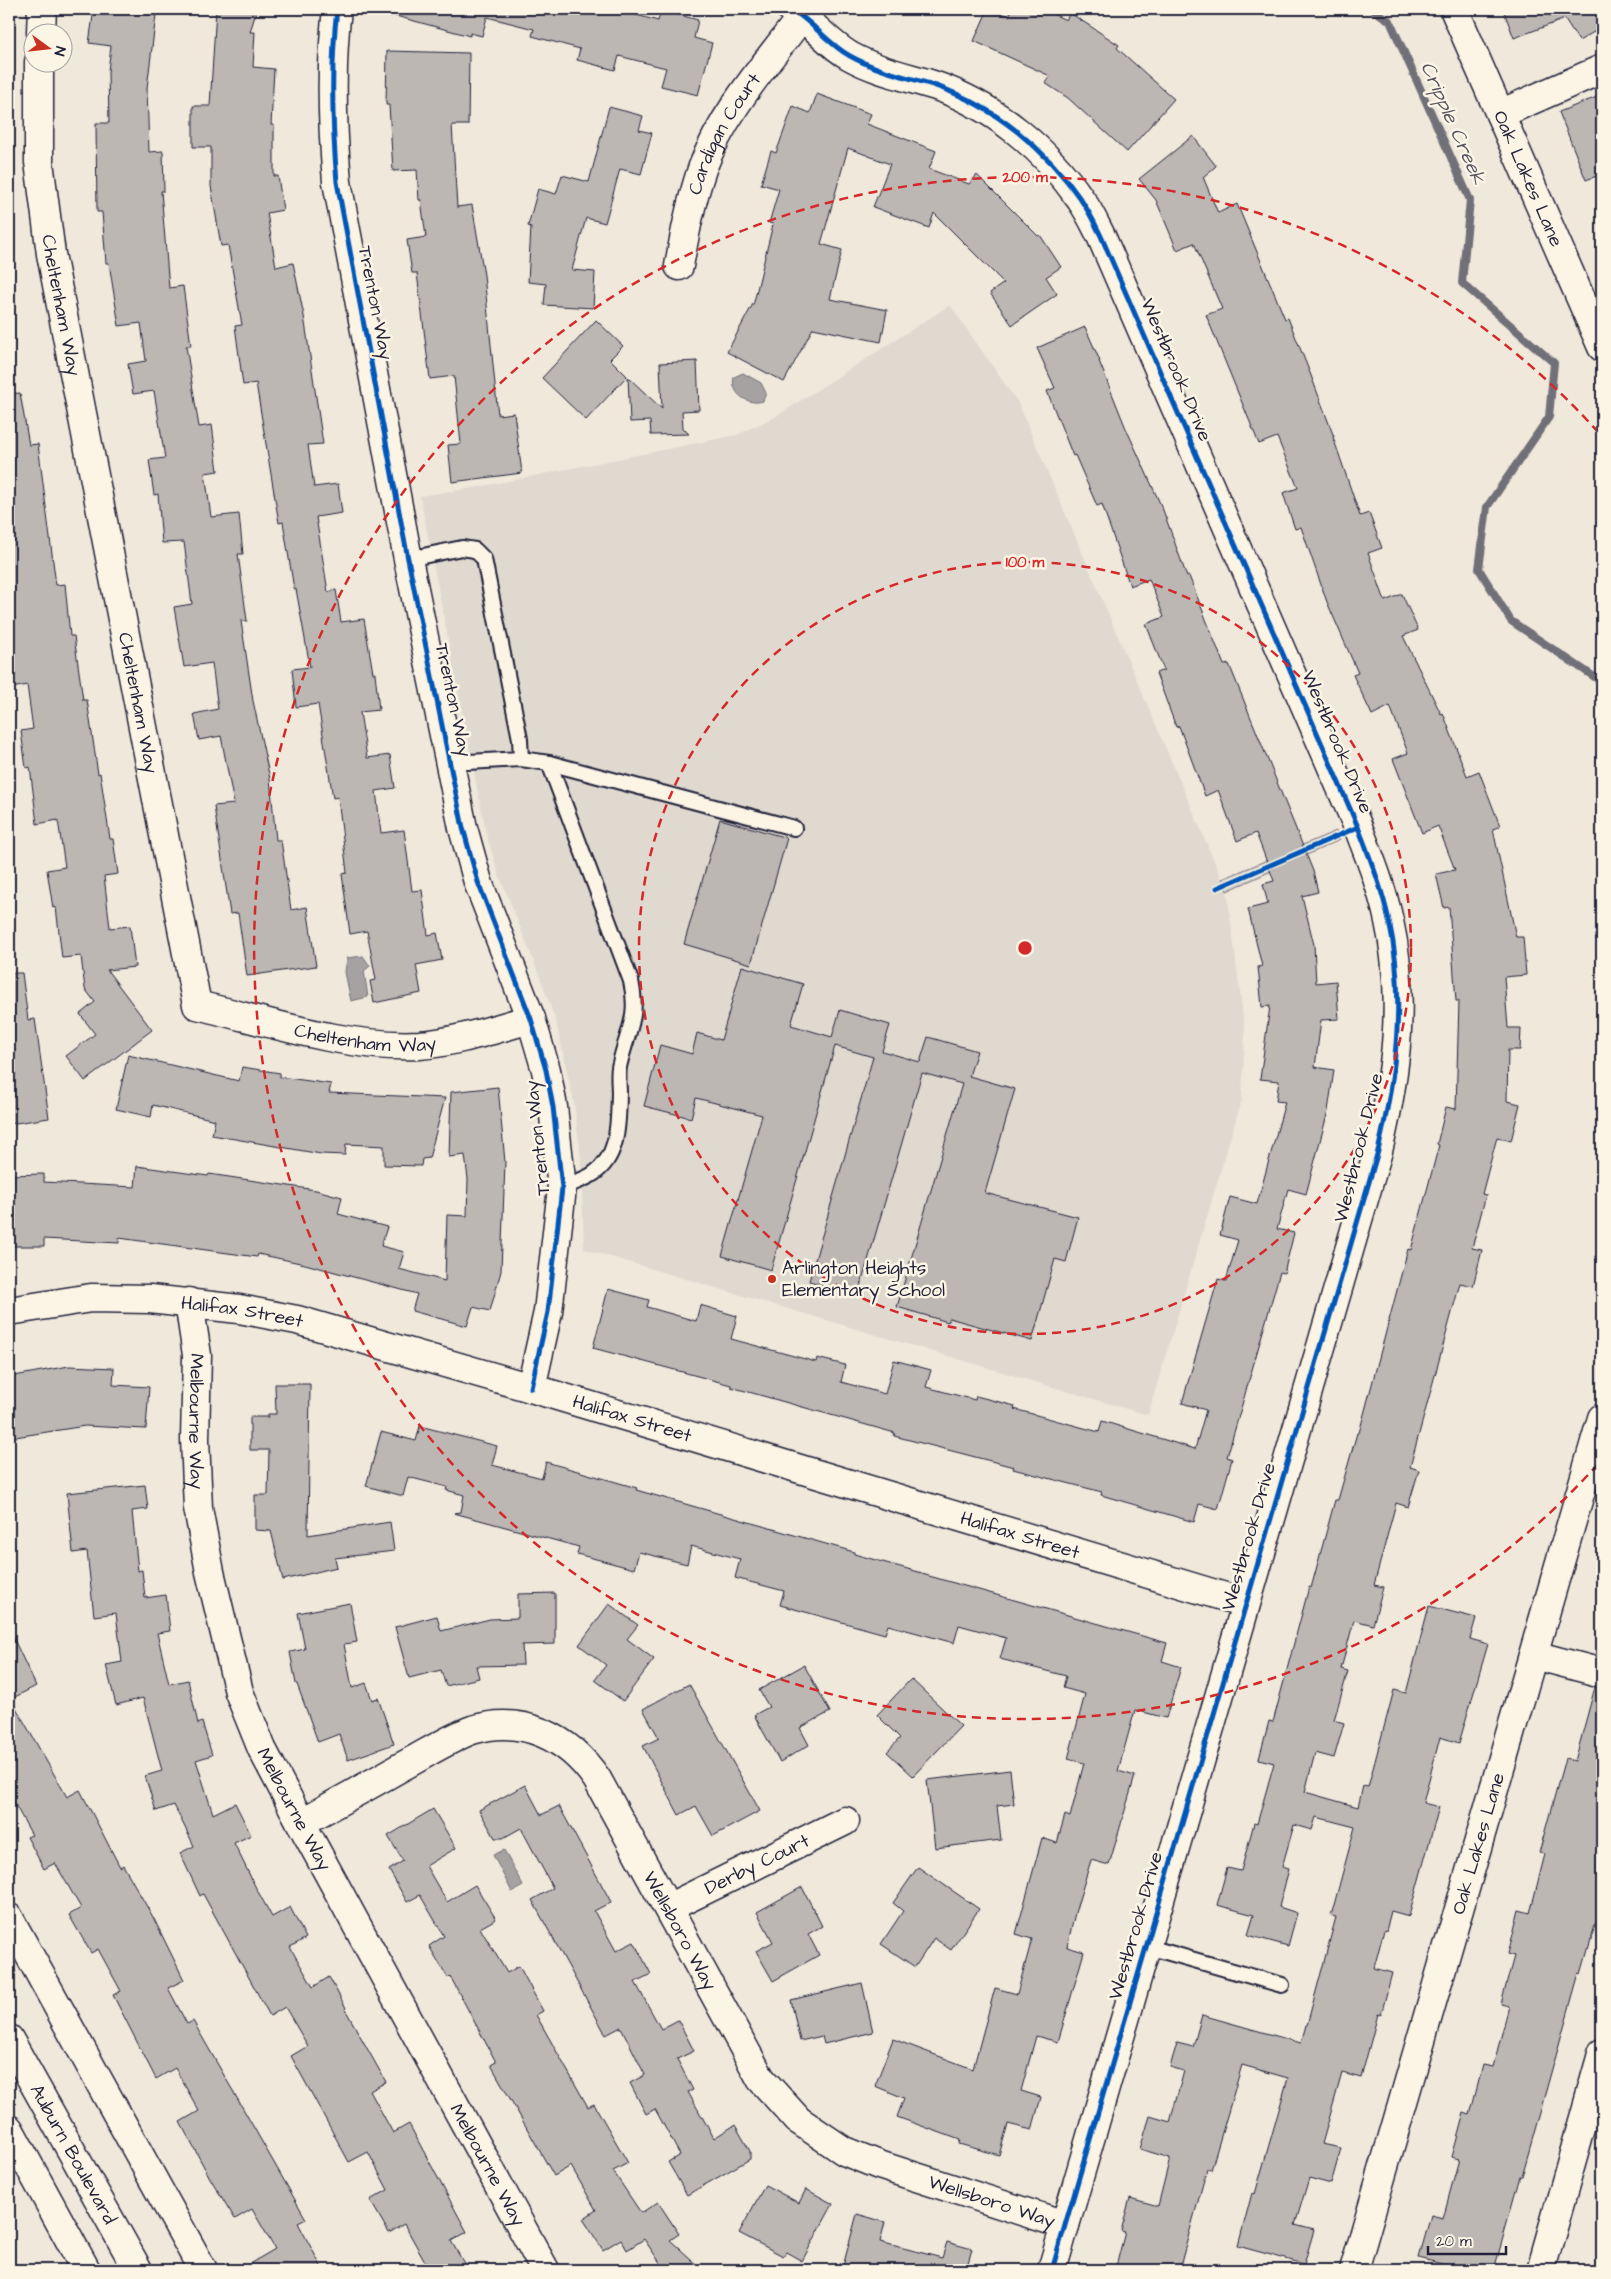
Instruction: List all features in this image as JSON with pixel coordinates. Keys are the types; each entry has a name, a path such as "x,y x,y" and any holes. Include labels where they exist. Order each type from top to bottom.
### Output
{"street":[{"path":"41,22 42,9"},
{"name":"Trenton Way","path":"337,9 333,44 331,120 336,182 408,559 452,763 463,828 478,882 530,1019 546,1070 553,1107 562,1188 548,1312 531,1388"},
{"name":"Oak Lakes Lane","path":"1454,9 1602,347"},
{"name":"Cardigan Court","path":"679,266 690,206 703,168 717,137 797,12"},
{"name":"Westbrook Drive","path":"797,12 850,56 883,70 956,94 992,114 1026,138 1056,167 1081,200 1109,254 1354,818 1380,884 1390,922 1394,957 1397,1007 1396,1058 1389,1105 1378,1150 1052,2270"},
{"path":"1500,114 1602,69"},
{"name":"Cheltenham Way","path":"39,72 39,162 51,254 197,1005 331,1037 376,1044 419,1044 453,1040 530,1019"},
{"name":"Halifax Street","path":"9,1311 91,1298 150,1299 239,1309 297,1320 531,1388 1245,1603"},
{"name":"Melbourne Way","path":"189,1302 197,1355 195,1439 198,1508 210,1572 239,1692 262,1749 545,2270"},
{"name":"Oak Lakes Lane","path":"1354,2270 1602,1418"},
{"path":"1534,1655 1602,1673"},
{"name":"Wellsboro Way","path":"301,1822 472,1730 508,1725 526,1727 560,1741 575,1752 598,1780 761,2079 798,2120 844,2151 898,2171 1065,2225"},
{"name":"Derby Court","path":"668,1908 845,1821"},
{"path":"9,1918 203,2270"},
{"name":"Auburn Boulevard","path":"9,2039 138,2270"},
{"path":"1541,2270 1602,2054"},
{"path":"9,2129 86,2270"}],"lane":[{"path":"408,559 462,548 475,550 484,559 520,738 521,759"},
{"path":"452,763 521,759 549,763 794,828"},
{"path":"549,763 631,981 635,1000 634,1017 619,1064 618,1130 610,1155 594,1173 562,1188"},
{"path":"1146,1946 1282,1985"}],"shaded area":[{"path":"950,305 1018,403 1227,891 1245,1032 1242,1099 1148,1415 584,1249 581,1158 574,1103 556,1022 498,872 486,833 420,496 479,487 737,435 775,417"},
{"path":"743,373 761,383 766,393 763,401 752,402 747,400 735,389 734,377"},
{"path":"1336,831 1340,840 1227,891 1222,879"},
{"path":"363,956 370,966 364,971 368,997 351,1001 345,972 347,958"},
{"path":"504,1850 523,1886 512,1892 493,1855"}],"building":[{"path":"94,9 156,15 147,88 149,152 163,151 164,191 161,191 169,288 183,286 191,346 186,346 199,427 212,425 218,471 205,473 211,517 239,514 243,554 238,554 247,621 241,621 253,701 270,779 276,840 281,840 291,910 307,907 316,966 247,976 238,913 230,914 214,806 234,804 221,736 199,740 194,714 218,709 212,663 184,667 174,607 192,604 184,542 162,543 158,494 154,495 149,460 165,458 154,391 133,394 128,364 146,361 141,323 119,326 109,263 106,263 102,212 97,212 96,123 109,123 108,71 111,46 89,43"},
{"path":"216,9 257,9 250,32 255,32 253,67 274,69 271,125 274,125 274,176 278,176 283,210 267,213 276,267 293,263 304,316 323,444 308,445 314,487 338,484 342,513 316,517 328,592 336,590 341,622 364,619 373,673 375,673 379,710 360,712 367,758 390,755 395,788 376,791 381,833 404,830 412,891 422,890 428,935 437,933 442,960 416,965 421,993 374,1003 370,981 376,980 367,931 350,934 342,874 347,873 338,797 333,798 318,704 296,707 292,669 310,667 283,522 279,523 256,383 243,385 235,326 242,325 228,245 221,246 211,186 211,147 193,147 193,106 210,106"},
{"path":"393,9 615,9 658,21 661,10 698,20 694,38 712,43 698,95 661,86 666,68 619,56 615,70 577,60 580,49 532,36 534,29 487,17 482,36 470,33 470,36 392,15"},
{"path":"988,9 1009,16 1012,9 1042,9 1066,20 1070,13 1119,45 1117,48 1174,99 1127,152 1068,98 1045,83 1050,76 974,41"},
{"path":"1503,9 1602,9 1602,27 1579,41 1565,19 1514,38"},
{"path":"387,51 469,53 468,125 452,125 457,207 472,205 484,275 498,415 514,413 522,473 452,482 448,445 461,444 454,376 430,379 417,273 412,273 407,240 426,237 421,200 419,200 417,170 393,171 389,105 386,105"},
{"path":"817,94 871,114 867,124 936,151 929,169 969,184 977,175 1038,236 1040,235 1061,267 1046,277 1057,294 1012,325 990,293 1004,283 934,213 929,228 873,207 890,164 848,148 821,244 842,250 830,299 887,310 881,342 813,328 784,382 727,352 754,302 773,224 769,223 779,189 761,184 771,151 776,153 793,106 810,113"},
{"path":"1602,95 1602,174 1586,180 1559,112"},
{"path":"609,107 643,116 639,130 652,133 641,174 620,169 605,223 586,218 572,270 595,272 593,308 544,305 546,284 528,282 531,227 528,226 538,189 556,194 562,175 589,182"},
{"path":"1193,136 1216,166 1203,177 1218,213 1237,204 1285,319 1288,318 1310,373 1334,437 1360,516 1369,513 1382,548 1368,553 1385,601 1402,594 1418,630 1403,636 1441,714 1443,713 1467,776 1479,771 1500,826 1493,829 1516,937 1523,937 1526,975 1504,977 1508,1028 1521,1028 1520,1050 1508,1050 1507,1101 1520,1104 1511,1141 1497,1137 1482,1194 1486,1195 1472,1248 1482,1250 1473,1286 1460,1283 1410,1467 1419,1470 1408,1507 1396,1503 1374,1585 1383,1587 1373,1625 1354,1620 1341,1669 1348,1671 1334,1720 1344,1723 1334,1758 1315,1753 1305,1792 1358,1807 1363,1786 1368,1787 1394,1690 1406,1693 1429,1606 1476,1618 1470,1639 1488,1644 1459,1743 1440,1737 1423,1803 1439,1807 1409,1916 1391,1911 1374,1968 1392,1973 1381,2015 1378,2014 1361,2078 1342,2073 1322,2144 1341,2148 1331,2184 1309,2178 1295,2225 1314,2230 1304,2264 1238,2246 1252,2193 1255,2194 1288,2078 1242,2065 1211,2170 1207,2169 1179,2270 1115,2270 1125,2232 1121,2231 1130,2198 1158,2206 1170,2158 1140,2149 1150,2116 1170,2122 1184,2071 1170,2067 1177,2043 1193,2047 1202,2015 1301,2043 1307,2025 1336,1917 1331,1916 1355,1827 1316,1817 1312,1830 1294,1825 1282,1867 1289,1869 1279,1907 1297,1913 1288,1946 1248,1935 1254,1915 1217,1905 1227,1868 1241,1871 1254,1823 1257,1824 1274,1763 1259,1759 1269,1721 1273,1722 1309,1587 1311,1588 1335,1500 1338,1500 1357,1433 1359,1433 1408,1249 1411,1250 1439,1145 1437,1144 1446,1107 1456,1109 1459,1001 1456,1001 1449,907 1444,908 1436,874 1455,870 1438,826 1422,833 1393,759 1408,753 1390,706 1372,715 1353,675 1358,673 1327,602 1301,527 1295,529 1283,493 1298,488 1277,437 1259,444 1206,315 1222,309 1194,243 1177,250 1156,200 1139,179"},
{"path":"596,320 623,346 610,359 627,376 586,420 542,378"},
{"path":"1085,327 1125,426 1163,510 1187,577 1189,576 1224,665 1229,664 1313,871 1318,892 1302,896 1314,945 1316,983 1336,981 1339,1019 1321,1020 1315,1067 1334,1070 1328,1111 1306,1194 1288,1189 1277,1229 1294,1233 1284,1273 1280,1272 1227,1457 1232,1459 1218,1509 1199,1504 1194,1522 1101,1495 1102,1492 894,1436 895,1433 731,1387 731,1385 593,1348 608,1289 649,1300 647,1307 696,1321 700,1305 737,1316 731,1339 816,1362 817,1358 845,1365 841,1382 885,1394 894,1360 931,1370 926,1387 975,1400 976,1396 1015,1406 1014,1409 1099,1432 1102,1421 1195,1449 1206,1410 1182,1403 1218,1279 1226,1281 1238,1240 1220,1235 1230,1197 1257,1204 1285,1102 1276,1101 1279,1081 1260,1079 1270,1006 1262,1007 1258,967 1262,966 1248,909 1268,904 1263,884 1274,881 1256,833 1237,841 1218,790 1205,796 1179,726 1176,727 1156,673 1164,670 1146,624 1164,617 1149,579 1130,586 1102,504 1097,506 1075,455 1073,456 1047,391 1055,388 1037,348"},
{"path":"697,361 699,410 682,411 683,428 689,434 651,435 650,421 630,422 628,377 662,409 660,363"},
{"path":"20,393 29,445 38,444 56,585 65,584 70,636 74,636 83,700 87,700 110,839 113,839 118,874 104,876 110,928 130,926 135,967 107,970 152,1030 85,1081 66,1056 95,1034 80,1014 95,1002 85,989 81,956 62,958 56,907 53,908 47,870 65,867 58,820 37,824 30,767 26,768 21,731 33,729 27,685 12,688 9,667 9,394"},
{"path":"720,819 787,838 751,964 684,944"},
{"path":"742,966 803,984 791,1025 832,1037 840,1010 890,1025 882,1051 920,1062 928,1037 977,1051 969,1076 1015,1089 985,1193 1078,1217 1066,1262 1055,1259 1032,1341 949,1318 948,1322 897,1307 962,1084 922,1073 858,1295 809,1281 873,1057 835,1046 771,1270 722,1256 762,1115 696,1098 691,1118 644,1106 660,1045 692,1054 697,1033 721,1040"},
{"path":"9,973 22,973 28,1020 35,1019 49,1118 9,1124"},
{"path":"128,1055 239,1081 242,1067 280,1073 280,1077 331,1084 329,1093 445,1098 429,1158 422,1159 421,1166 384,1165 384,1146 346,1144 345,1155 321,1154 212,1135 215,1120 153,1105 151,1117 116,1109"},
{"path":"498,1087 505,1162 501,1271 490,1311 473,1307 467,1326 412,1311 417,1294 305,1264 258,1254 257,1257 119,1238 119,1243 44,1239 44,1246 9,1246 9,1175 44,1174 44,1182 135,1187 137,1166 208,1176 209,1174 316,1190 342,1197 338,1214 387,1227 381,1246 404,1252 399,1269 445,1281 447,1215 467,1216 468,1179 465,1155 449,1157 451,1092"},
{"path":"69,1366 114,1368 113,1385 149,1387 146,1429 85,1426 9,1438 9,1377"},
{"path":"275,1384 310,1384 308,1535 390,1522 394,1551 335,1558 337,1567 283,1580 271,1531 255,1530 255,1495 268,1495 269,1450 250,1450 250,1417 268,1417 268,1414 276,1414"},
{"path":"420,1426 497,1446 492,1465 542,1478 546,1462 637,1488 636,1490 854,1552 854,1554 922,1574 1167,1643 1162,1661 1181,1667 1166,1718 1135,1710 1118,1771 1135,1776 1109,1865 1091,1860 1075,1913 1067,1947 1084,1952 1058,2042 1036,2036 1021,2091 1041,2097 1032,2130 1008,2124 999,2155 959,2144 960,2140 897,2117 904,2098 875,2086 893,2039 973,2069 995,1988 1017,1994 1032,1939 1016,1934 1042,1838 1057,1843 1065,1815 1070,1817 1084,1763 1068,1759 1085,1694 1063,1688 1066,1676 1000,1659 1006,1638 959,1625 954,1643 888,1625 885,1634 780,1605 784,1591 735,1578 740,1559 691,1546 687,1564 639,1552 634,1569 577,1554 579,1547 454,1513 461,1512 464,1495 446,1490 447,1487 408,1477 403,1496 366,1486 381,1432 416,1441"},
{"path":"145,1485 148,1509 132,1511 138,1571 142,1570 145,1598 166,1595 170,1631 157,1633 169,1684 188,1680 198,1724 202,1722 212,1755 196,1760 213,1814 235,1803 251,1835 234,1843 256,1888 272,1917 290,1907 306,1938 290,1947 313,1987 329,1977 386,2082 370,2091 393,2133 409,2124 467,2232 451,2241 468,2270 430,2270 404,2224 389,2233 370,2200 388,2190 368,2152 349,2162 291,2056 308,2046 285,2007 270,2016 203,1894 200,1896 180,1853 194,1846 174,1805 156,1811 145,1776 162,1771 143,1698 116,1705 106,1665 122,1662 116,1613 94,1616 87,1551 73,1553 67,1493"},
{"path":"555,1593 555,1644 522,1645 523,1665 476,1666 479,1678 446,1686 441,1670 409,1678 395,1627 437,1616 441,1631 490,1619 518,1618 518,1594"},
{"path":"350,1603 357,1642 344,1644 352,1688 366,1683 372,1700 378,1698 394,1744 348,1760 339,1734 318,1742 296,1684 290,1652 305,1649 298,1613"},
{"path":"609,1604 638,1625 627,1639 654,1659 623,1701 595,1680 606,1665 579,1645"},
{"path":"9,1629 36,1686 11,1699 67,1797 80,1790 120,1867 123,1865 153,1917 184,1980 168,1988 187,2024 193,2021 306,2219 298,2223 323,2270 239,2270 275,2249 252,2209 235,2219 210,2178 180,2122 199,2111 175,2068 156,2079 113,1995 121,1991 98,1949 91,1953 69,1915 81,1908 55,1863 44,1869 27,1837 32,1835 9,1794"},
{"path":"804,1665 830,1712 800,1728 809,1745 780,1762 754,1715 769,1707 759,1690"},
{"path":"911,1679 961,1726 913,1776 887,1752 900,1738 877,1715"},
{"path":"689,1684 760,1811 713,1836 696,1806 679,1815 643,1746 659,1738 643,1709"},
{"path":"1595,1687 1602,1688 1602,1901 1581,1974 1579,1973 1494,2270 1465,2270 1419,2258 1431,2215 1443,2218 1459,2159 1452,2157 1464,2113 1470,2115 1483,2065 1493,2067 1509,2006 1501,2004 1514,1956 1508,1954 1519,1910 1530,1913 1545,1854 1539,1853 1565,1758 1575,1761"},
{"path":"1010,1770 1014,1804 997,1806 1001,1840 935,1848 927,1780"},
{"path":"525,1785 541,1815 559,1806 611,1902 594,1911 616,1951 634,1942 651,1974 635,1982 661,2029 678,2020 694,2051 677,2059 693,2090 688,2092 714,2138 735,2125 750,2151 750,2159 687,2195 668,2162 680,2155 655,2109 646,2114 630,2083 645,2075 621,2027 606,2035 532,1900 553,1888 521,1828 503,1838 495,1838 479,1810"},
{"path":"433,1809 456,1848 426,1866 447,1902 475,1885 496,1919 480,1928 507,1973 519,1966 543,2011 536,2015 588,2107 594,2104 628,2163 613,2171 641,2213 658,2202 679,2234 670,2240 703,2270 665,2270 644,2239 627,2250 621,2239 603,2250 583,2219 596,2210 571,2166 554,2176 491,2065 496,2062 450,1976 448,1978 429,1946 444,1936 420,1895 407,1902 389,1870 403,1861 388,1836"},
{"path":"918,1867 979,1909 951,1950 934,1938 915,1967 881,1944 903,1911 893,1903"},
{"path":"802,1887 822,1926 808,1934 819,1955 773,1981 756,1951 773,1942 757,1912"},
{"path":"862,1983 873,2032 824,2044 822,2036 800,2041 791,2000"},
{"path":"765,2185 799,2203 806,2189 833,2204 802,2261 786,2252 783,2256 739,2233"},
{"path":"857,2214 885,2222 880,2242 942,2258 947,2242 972,2249 966,2270 842,2270"}],"waterway":[{"name":"Cripple Creek","path":"1372,9 1390,21 1470,200 1462,283 1554,363 1549,417 1487,507 1479,569 1511,621 1602,682"}],"cycle path":[{"path":"337,9 332,95 337,182 408,559 463,828 478,882 531,1019 546,1070 553,1107 562,1188 548,1312 531,1388"},
{"path":"791,9 850,56 882,70 936,86 978,105 998,118 1035,147 1052,164 1084,204 1101,236 1358,827 1383,897 1394,950 1397,978 1397,1036 1390,1094 1378,1151 1052,2270"},
{"path":"1217,888 1358,827"}],"place":[{"name":"Arlington Heights Elementary School","path":"772,1279"}]}
